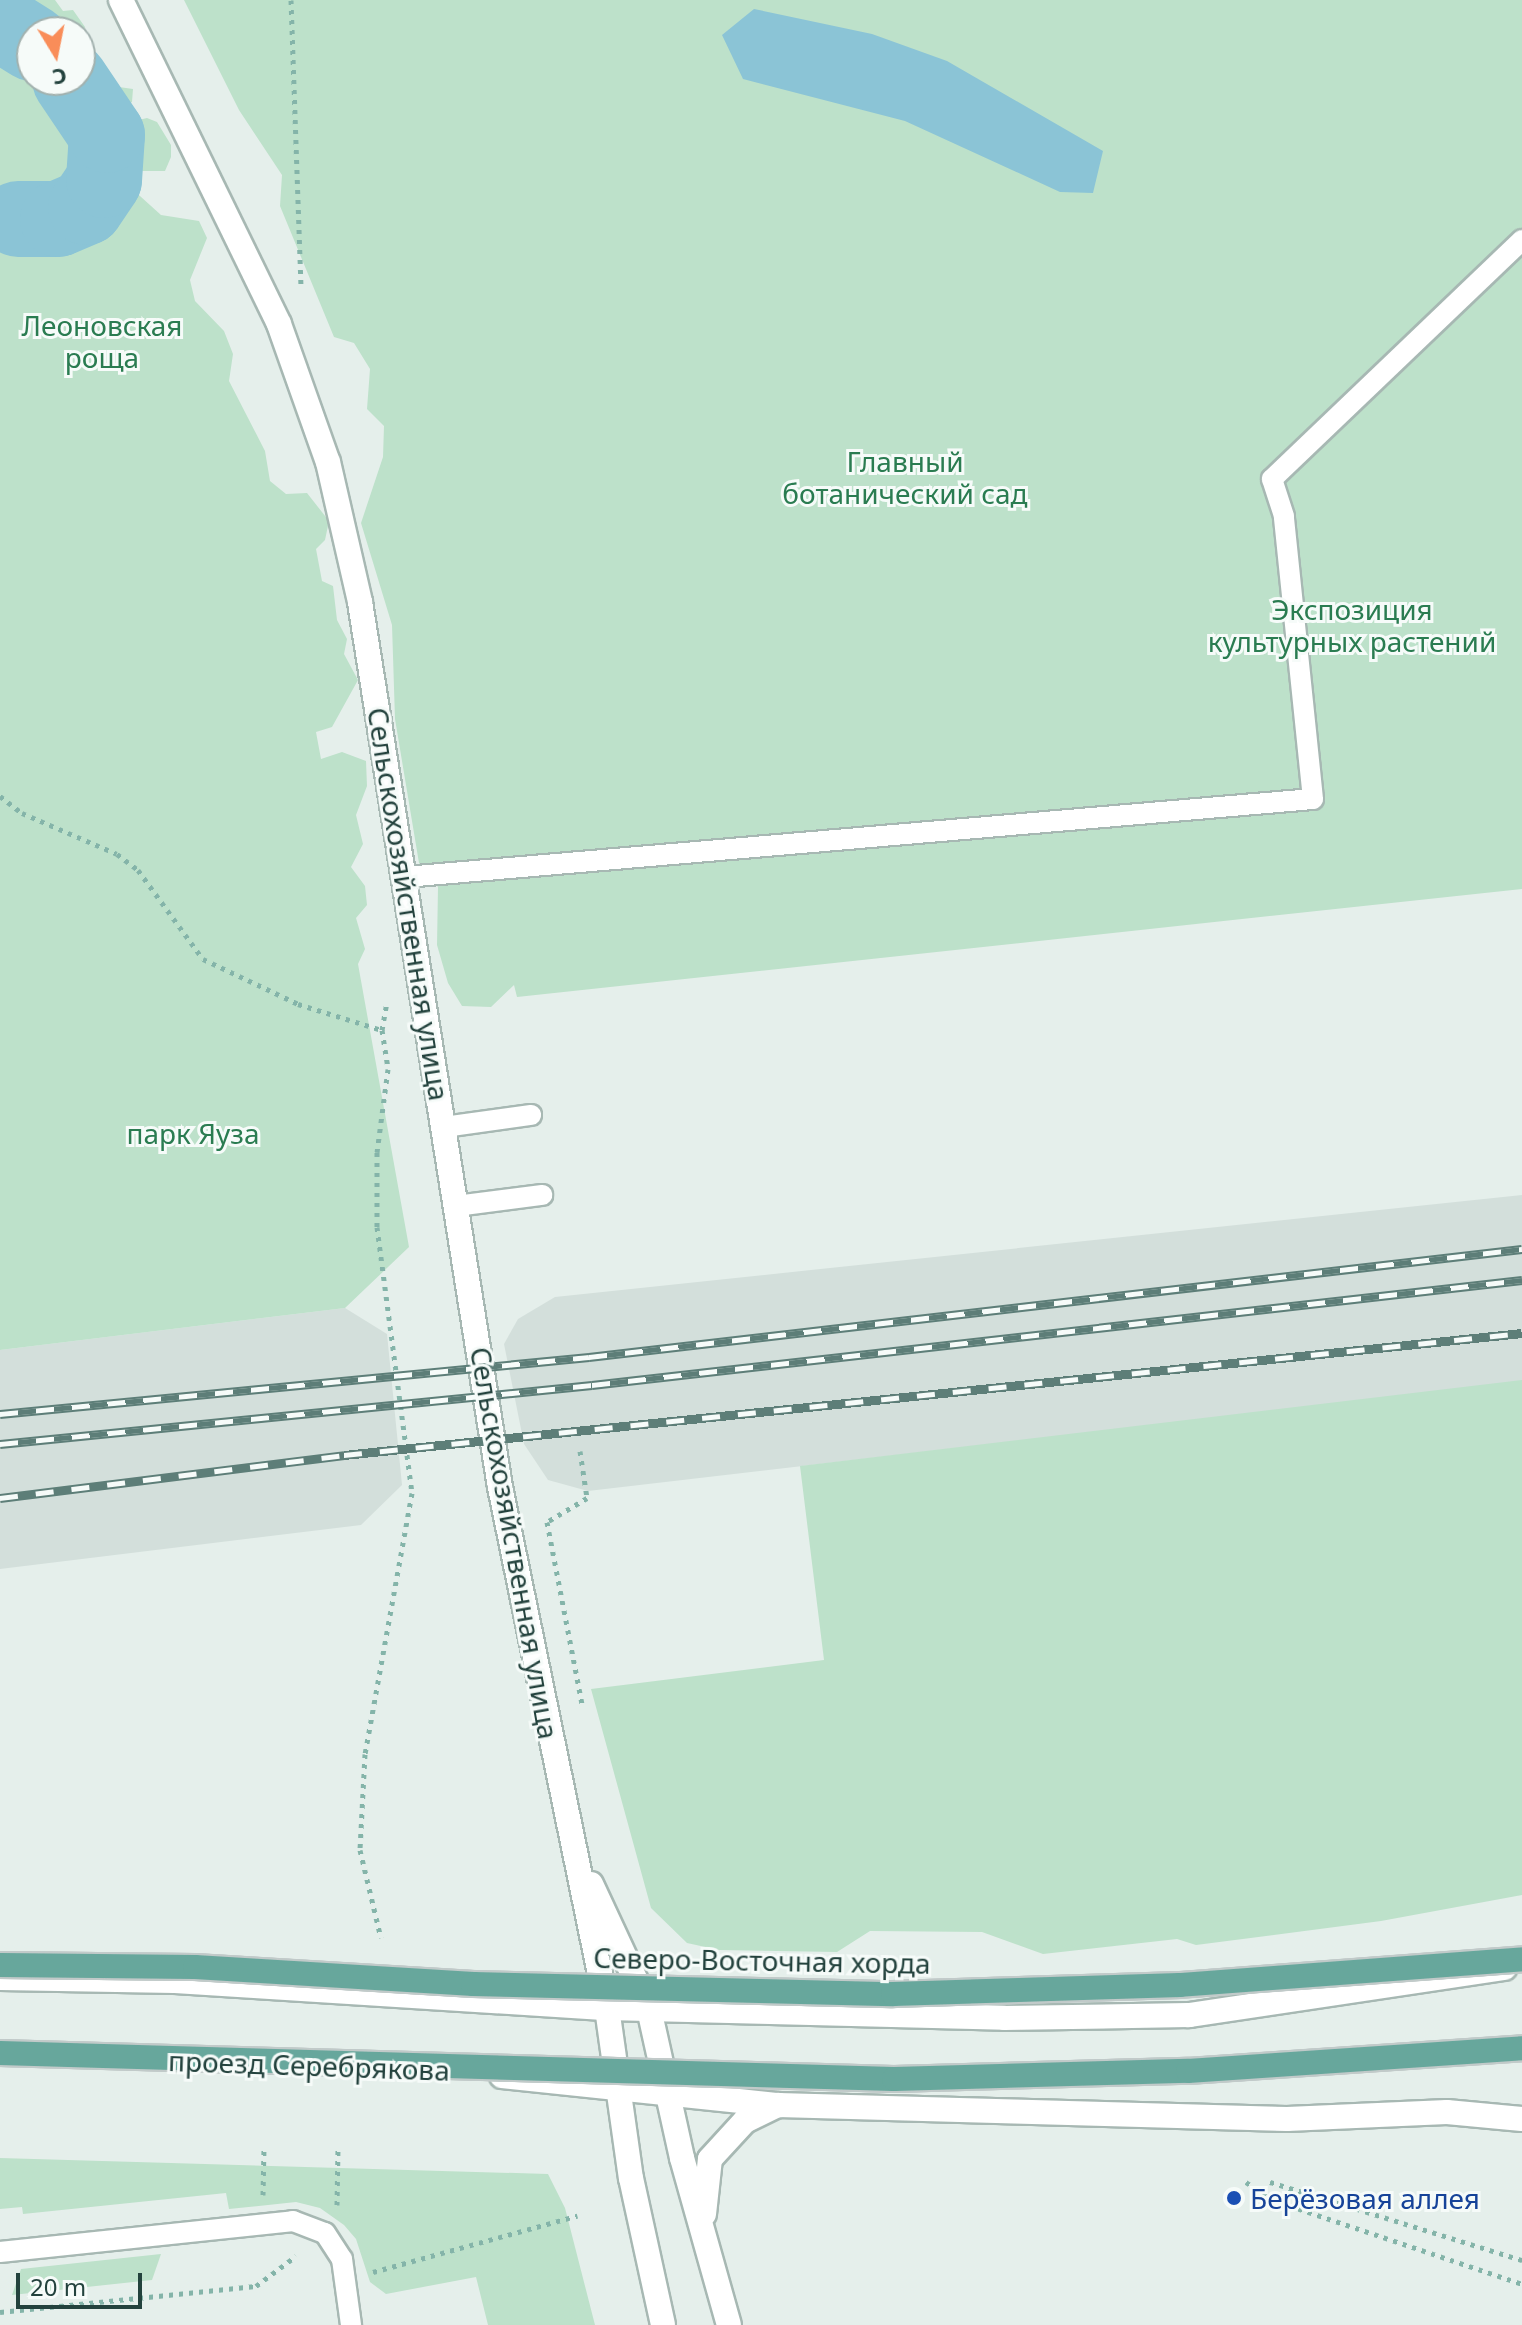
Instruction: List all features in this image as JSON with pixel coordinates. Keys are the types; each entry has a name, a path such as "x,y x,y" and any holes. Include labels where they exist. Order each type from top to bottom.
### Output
{"main road":[{"name":"Сельскохозяйственная улица","path":"121,0 279,324 328,462 360,602 500,1487 607,2008 616,2092 663,2325"},
{"name":"Сельскохозяйственная улица","path":"573,1846 649,2009 668,2096 729,2325"},
{"path":"0,1978 175,1981 607,2008 1004,2018 1189,2015 1522,1962"},
{"name":"Северо-Восточная хорда","path":"0,1965 195,1967 473,1984 893,1994 1180,1985 1522,1962"},
{"path":"0,2054 894,2079 1188,2071 1522,2048"},
{"name":"проезд Серебрякова","path":"0,2054 475,2073 616,2092"},
{"path":"616,2092 778,2105 1287,2119 1522,2108"},
{"path":"715,2267 703,2206 710,2159 745,2121 778,2105"},
{"path":"1447,2112 1522,2119"}],"lane":[{"path":"405,877 1313,799 1284,516 1272,479 1522,240"},
{"path":"444,1127 531,1115"},
{"path":"456,1206 542,1195"},
{"path":"0,2252 293,2221 325,2233 342,2259 351,2325"}],"path":[{"path":"291,0 302,302"},
{"path":"0,796 22,813 117,854 138,870 203,959 298,1004 382,1030"},
{"path":"381,1938 360,1850 365,1754 412,1493 377,1227 377,1152 388,1069 382,1030 389,991"},
{"path":"580,1451 587,1498 547,1522 584,1713"},
{"path":"264,2148 264,2224"},
{"path":"0,2312 256,2286 325,2233 337,2219 338,2150"},
{"path":"1246,2182 1270,2199 1522,2284"},
{"path":"1270,2182 1522,2260"},
{"path":"345,2279 577,2216"}],"shaded area":[{"path":"1522,1195 1522,1382 588,1491 548,1480 524,1444 504,1344 518,1319 555,1297"},
{"path":"345,1308 387,1334 402,1485 361,1525 0,1569 0,1350"}],"green space":[{"name":"парк Яуза","path":"0,0 55,0 63,11 73,10 77,16 16,16 16,96 96,96 96,64 105,85 133,89 132,102 113,111 122,124 147,118 157,122 171,145 171,157 165,171 132,171 130,187 161,215 199,221 207,238 190,280 195,301 224,331 233,354 229,381 265,451 270,481 286,494 307,493 329,521 325,540 316,549 322,581 333,586 337,620 347,639 344,654 358,680 332,727 316,732 321,759 342,752 366,761 367,786 356,815 363,844 351,867 365,886 367,905 356,918 365,949 358,964 409,1247 345,1308 0,1350"},
{"name":"Главный ботанический сад","path":"184,0 1522,0 1522,889 517,997 514,985 491,1007 462,1006 448,983 437,945 438,887 419,863 395,719 392,625 361,523 383,457 384,426 367,409 370,369 354,343 334,337 280,206 282,175 239,110"},
{"path":"1522,1380 1522,1895 1381,1921 1196,1945 1177,1939 1043,1954 982,1932 870,1931 837,1952 719,1950 687,1943 651,1908 591,1689 824,1660 800,1466"},
{"path":"0,2158 548,2174 565,2208 595,2325 488,2325 476,2277 386,2294 370,2282 356,2239 344,2225 320,2208 296,2202 229,2209 226,2193 23,2214 22,2207 0,2209"},
{"path":"161,2254 152,2280 12,2295 21,2269"}],"water":[{"path":"754,9 872,34 947,61 1103,151 1093,193 1060,192 905,121 743,79 722,35"}],"waterway":[{"path":"0,23 16,33"},
{"path":"18,219 58,219 86,207 104,180 107,135 81,96"}],"railway":[{"path":"0,1414 589,1357 1522,1249"},
{"path":"0,1444 592,1385 1522,1280"},
{"path":"0,1498 344,1455 1522,1333"}],"place":[{"name":"Берёзовая аллея","path":"1234,2198"}],"park label":[{"name":"Леоновская роща","path":"102,341"},
{"name":"Экспозиция культурных растений","path":"1352,625"}]}
